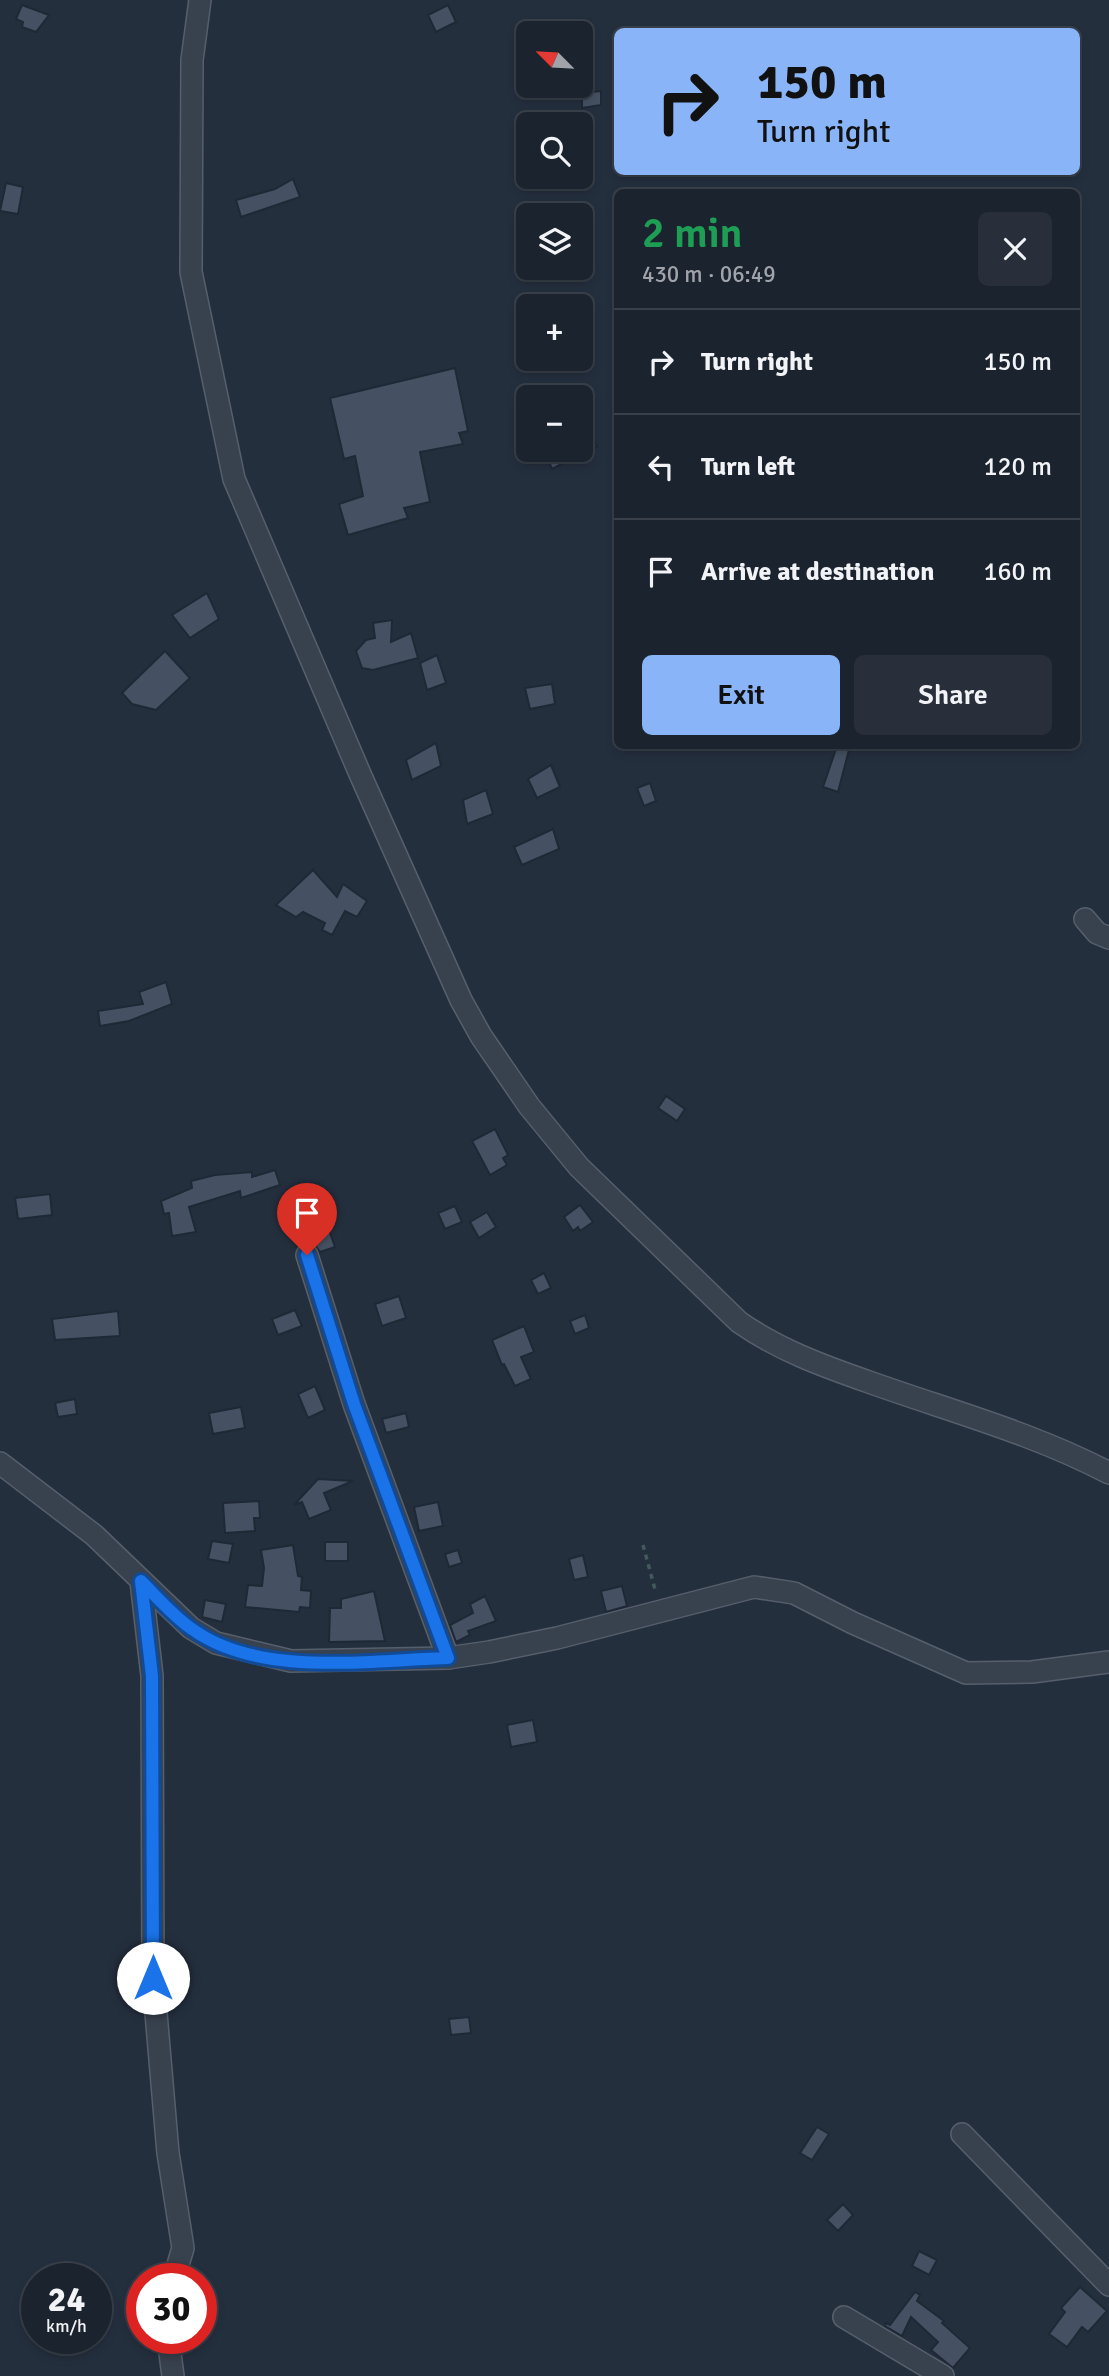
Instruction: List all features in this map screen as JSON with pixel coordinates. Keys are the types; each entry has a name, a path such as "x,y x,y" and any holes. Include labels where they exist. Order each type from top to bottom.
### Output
{"street":[{"path":"200,0 192,60 191,272 234,479 360,774 461,1000 481,1036 529,1106 579,1167 720,1304 761,1338 837,1371 1071,1453 1109,1473"},
{"path":"1086,919 1097,933 1109,938"},
{"path":"307,1255 354,1404 448,1658"},
{"path":"0,1463 94,1535 191,1628 216,1643 245,1653 291,1661 324,1662 448,1658 557,1638 754,1587 771,1587 794,1592 853,1623 965,1673 1032,1672 1109,1662"},
{"path":"141,1581 152,1676 153,1978 168,2153 183,2248 178,2263"},
{"path":"962,2134 1109,2285"},
{"path":"844,2317 943,2376"},
{"path":"170,2354 173,2376"}],"path":[{"path":"643,1545 661,1612"}],"building":[{"path":"22,5 49,15 36,32 22,27 23,22 16,19"},
{"path":"448,5 456,22 436,32 428,15"},
{"path":"601,91 601,105 582,108 582,98 593,98 593,92"},
{"path":"293,179 300,197 241,217 236,200 275,189"},
{"path":"6,183 23,187 18,214 0,211"},
{"path":"455,368 468,431 459,433 463,444 420,452 430,502 404,508 408,518 348,535 339,504 363,496 355,456 344,459 330,398"},
{"path":"549,462 566,462 552,469"},
{"path":"207,593 219,619 190,638 172,615"},
{"path":"392,620 391,642 411,633 418,658 373,670 362,668 356,651 366,640 375,638 373,623"},
{"path":"165,651 190,678 156,710 132,704 122,693"},
{"path":"437,655 446,683 427,690 420,663"},
{"path":"552,684 555,704 530,709 525,688"},
{"path":"436,743 441,766 412,780 406,760"},
{"path":"836,749 849,749 838,792 823,787"},
{"path":"551,765 560,787 537,798 528,779"},
{"path":"650,783 656,801 644,806 637,788"},
{"path":"486,790 493,814 467,824 463,800"},
{"path":"553,829 559,849 522,865 514,847"},
{"path":"313,870 337,897 343,884 367,901 357,917 345,911 332,935 322,930 325,923 303,912 296,917 276,905"},
{"path":"166,982 172,1004 129,1021 100,1026 98,1011 143,1004 139,992"},
{"path":"666,1096 685,1109 677,1121 658,1108"},
{"path":"495,1129 508,1155 503,1158 507,1165 490,1175 472,1141"},
{"path":"275,1170 280,1185 241,1198 240,1191 189,1207 196,1232 172,1236 169,1213 164,1214 161,1201 192,1188 191,1181 215,1175 252,1172 252,1177"},
{"path":"50,1194 52,1215 18,1219 15,1198"},
{"path":"580,1205 593,1222 580,1231 578,1227 573,1231 564,1217"},
{"path":"455,1206 462,1222 445,1229 438,1213"},
{"path":"487,1212 496,1227 479,1238 470,1222"},
{"path":"329,1230 335,1247 320,1252 309,1237"},
{"path":"544,1273 551,1288 538,1294 531,1280"},
{"path":"399,1296 406,1318 382,1326 375,1304"},
{"path":"295,1310 302,1326 278,1335 272,1319"},
{"path":"118,1311 120,1336 55,1340 52,1319"},
{"path":"585,1315 589,1328 575,1334 570,1321"},
{"path":"524,1326 534,1352 521,1357 531,1379 515,1386 504,1364 502,1365 492,1340"},
{"path":"315,1386 325,1410 308,1418 298,1394"},
{"path":"75,1399 77,1414 58,1417 55,1403"},
{"path":"241,1407 245,1428 213,1434 209,1413"},
{"path":"406,1413 409,1427 386,1433 382,1419"},
{"path":"318,1479 353,1481 324,1493 331,1510 309,1519 302,1502 294,1505"},
{"path":"259,1501 260,1518 254,1518 255,1531 225,1533 223,1503"},
{"path":"438,1502 443,1526 419,1531 414,1507"},
{"path":"212,1541 233,1544 229,1563 208,1559"},
{"path":"325,1542 348,1542 348,1561 325,1561"},
{"path":"293,1545 298,1576 302,1577 301,1590 311,1591 310,1608 300,1607 299,1612 245,1607 248,1585 262,1586 264,1568 261,1550"},
{"path":"458,1550 462,1563 449,1567 445,1554"},
{"path":"583,1555 588,1577 574,1580 569,1559"},
{"path":"622,1586 627,1606 606,1612 601,1591"},
{"path":"374,1591 385,1641 329,1642 330,1608 341,1608 341,1599"},
{"path":"485,1596 496,1621 468,1631 470,1635 456,1642 450,1625 473,1613 470,1604"},
{"path":"205,1600 226,1604 222,1622 202,1617"},
{"path":"533,1720 537,1742 511,1747 507,1725"},
{"path":"469,2017 471,2033 451,2035 449,2019"},
{"path":"817,2127 829,2134 812,2160 800,2153"},
{"path":"843,2204 853,2215 838,2231 827,2220"},
{"path":"919,2251 937,2260 929,2275 912,2266"},
{"path":"1080,2287 1107,2311 1088,2332 1082,2327 1067,2347 1049,2334 1065,2312 1061,2308"},
{"path":"915,2292 920,2295 917,2301 944,2321 942,2323 970,2348 953,2368 931,2350 938,2342 911,2317 902,2336 885,2326 886,2323 890,2325"}],"route":[{"path":"153,1978 152,1676 141,1581 191,1628 216,1643 245,1653 291,1661 324,1662 448,1658 354,1404 307,1255"}]}
